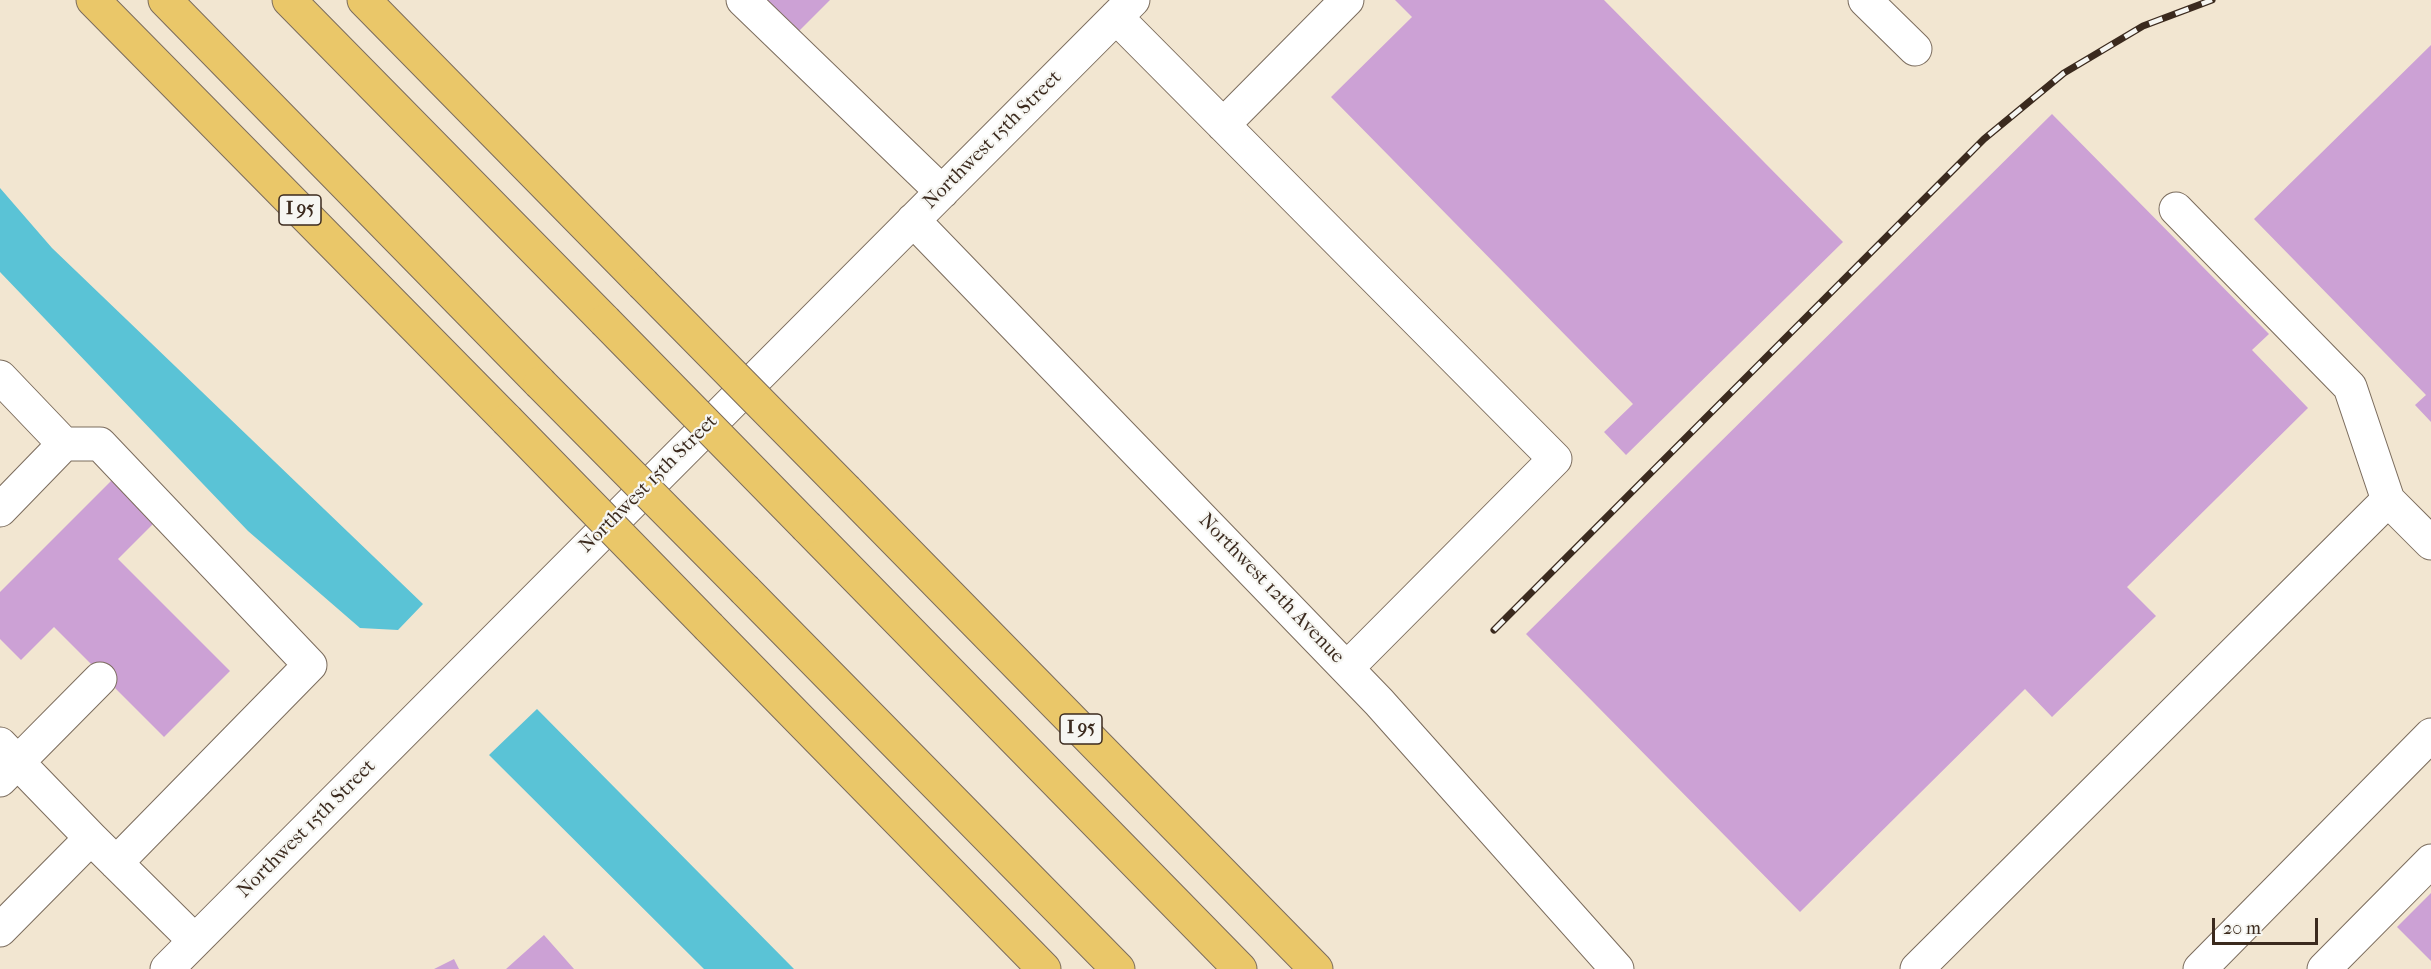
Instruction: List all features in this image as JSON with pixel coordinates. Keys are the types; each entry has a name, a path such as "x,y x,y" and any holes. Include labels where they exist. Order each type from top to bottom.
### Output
{"highway":[{"name":"I 95","path":"93,0 1044,969"},
{"path":"165,0 1118,969"},
{"path":"289,0 1240,969"},
{"name":"I 95","path":"364,0 1316,969"}],"street":[{"path":"743,0 942,192"},
{"path":"1223,125 1347,0"},
{"path":"1865,0 1915,49"},
{"path":"1124,9 1223,125 1555,459 1347,668"},
{"name":"Northwest 15th Street","path":"168,969 1124,9"},
{"path":"2176,209 2350,387 2388,500 2431,543"},
{"name":"Northwest 12th Avenue","path":"913,220 1379,702 1617,969"},
{"path":"0,377 64,444"},
{"path":"0,510 64,444 100,444 310,665 116,863"},
{"path":"1917,969 2388,500"},
{"path":"100,680 6,762 91,838 195,941"},
{"path":"2200,969 2431,735"},
{"path":"0,930 91,838"},
{"path":"2324,969 2431,861"}],"water":[{"path":"0,188 52,248 423,604 398,630 360,628 248,531 0,272"},
{"path":"537,709 794,969 704,969 489,755"}],"building":[{"path":"758,0 830,0 794,36"},
{"path":"1395,0 1604,0 1843,242 1626,455 1604,432 1633,404 1331,97 1412,17"},
{"path":"2431,45 2431,422 2415,405 2426,395 2254,219"},
{"path":"2052,114 2269,334 2252,350 2308,408 2127,587 2156,616 2052,717 2025,689 1800,912 1526,634"},
{"path":"112,480 155,522 118,559 230,671 164,737 54,627 21,660 0,639 0,592"},
{"path":"2431,893 2431,961 2397,927"},
{"path":"544,935 574,969 506,969"},
{"path":"454,959 459,969 434,969"}],"railway":[{"path":"1494,630 1984,139 2064,73 2143,26 2212,0"}]}
